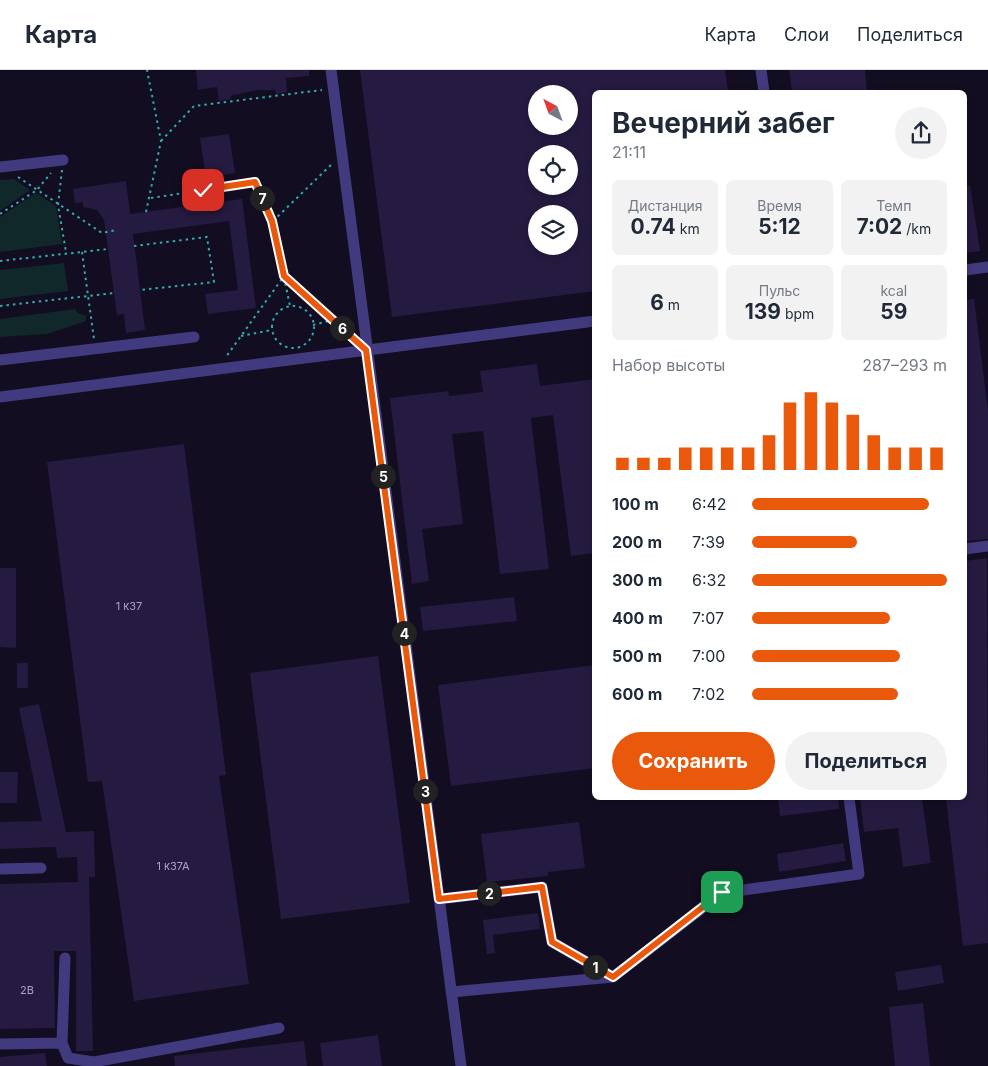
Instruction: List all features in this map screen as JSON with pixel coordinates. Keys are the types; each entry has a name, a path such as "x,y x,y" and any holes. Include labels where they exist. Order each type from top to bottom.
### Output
{"lane":[{"path":"331,70 366,350 461,1066"},
{"path":"761,70 764,90"},
{"path":"2,167 63,160"},
{"path":"967,270 988,266"},
{"path":"0,397 592,321"},
{"path":"0,360 194,337"},
{"path":"967,549 988,546"},
{"path":"451,992 613,977 722,892 859,874 849,800"},
{"path":"0,869 41,868"},
{"path":"439,899 542,887 552,942 613,977"},
{"path":"65,958 62,1043 68,1058 94,1062 279,1028"},
{"path":"0,1044 62,1043"}],"path":[{"path":"146,212 151,198 161,141 147,70"},
{"path":"161,141 194,106 333,88"},
{"path":"272,221 342,155"},
{"path":"0,214 37,190 63,160"},
{"path":"63,160 58,206 66,252"},
{"path":"2,167 58,206 102,233 116,230"},
{"path":"151,198 255,182 272,221 290,306"},
{"path":"134,246 207,237 214,282 140,290"},
{"path":"0,261 66,252 108,249"},
{"path":"82,252 96,349"},
{"path":"284,276 366,350"},
{"path":"218,369 284,276"},
{"path":"0,306 114,293"},
{"path":"290,306 303,309 308,313 313,325 309,340 296,348 280,344 272,330 272,323 278,312 290,306"},
{"path":"313,325 333,320"},
{"path":"242,336 272,330"}],"green space":[{"path":"14,179 30,190 0,211 0,180"},
{"path":"36,193 56,206 62,244 0,252 0,217"},
{"path":"64,263 68,291 0,299 0,270"},
{"path":"75,309 78,313 86,316 86,321 47,334 0,337 0,319"}],"building":[{"path":"196,70 309,70 309,76 286,78 287,92 276,94 275,90 257,90 230,96 231,99 219,101 217,87 198,90"},
{"path":"360,70 725,70 728,90 592,90 592,291 392,317"},
{"path":"789,70 865,70 867,90 792,90"},
{"path":"229,134 235,173 206,178 200,138"},
{"path":"126,181 130,214 242,199 256,308 208,314 205,294 238,290 229,221 133,234 145,330 126,333 124,314 117,315 104,220 97,210 83,207 83,202 75,203 73,189"},
{"path":"970,185 980,251 967,253 967,186"},
{"path":"974,299 988,411 988,539 967,541 967,300"},
{"path":"537,364 540,386 592,379 592,553 571,556 553,415 531,418 549,569 500,574 483,431 452,434 463,524 422,529 429,581 412,584 390,398 448,391 449,396 483,392 480,371"},
{"path":"184,444 226,775 219,776 249,984 134,1001 102,781 88,782 47,462"},
{"path":"987,558 988,943 963,946 946,800 967,800 967,561"},
{"path":"0,568 16,568 16,648 0,647"},
{"path":"514,597 517,621 423,631 420,607"},
{"path":"378,656 410,903 281,919 250,673"},
{"path":"17,663 28,663 28,688 17,688"},
{"path":"592,665 592,768 451,786 438,685"},
{"path":"39,704 66,832 94,831 95,877 89,877 93,1051 76,1051 76,951 54,951 55,1028 0,1029 0,884 78,882 77,857 57,858 56,847 0,849 0,822 42,821 19,708"},
{"path":"0,772 18,772 17,803 0,803"},
{"path":"778,800 838,800 839,809 780,816"},
{"path":"860,800 922,800 931,863 903,867 898,828 864,832"},
{"path":"579,822 585,868 548,872 548,876 487,882 481,834"},
{"path":"843,843 846,861 779,872 777,854"},
{"path":"538,913 540,929 493,935 495,953 487,954 483,920"},
{"path":"941,965 944,983 898,991 895,972"},
{"path":"923,1003 930,1066 895,1066 889,1007"},
{"path":"378,1035 382,1066 323,1066 320,1043"},
{"path":"304,1041 307,1066 175,1066 174,1056"},
{"path":"45,1053 47,1066 0,1066 0,1057"}],"route":[{"path":"203,190 255,182 272,221 284,276 366,350 439,899 542,887 552,942 613,977 722,892"}]}
